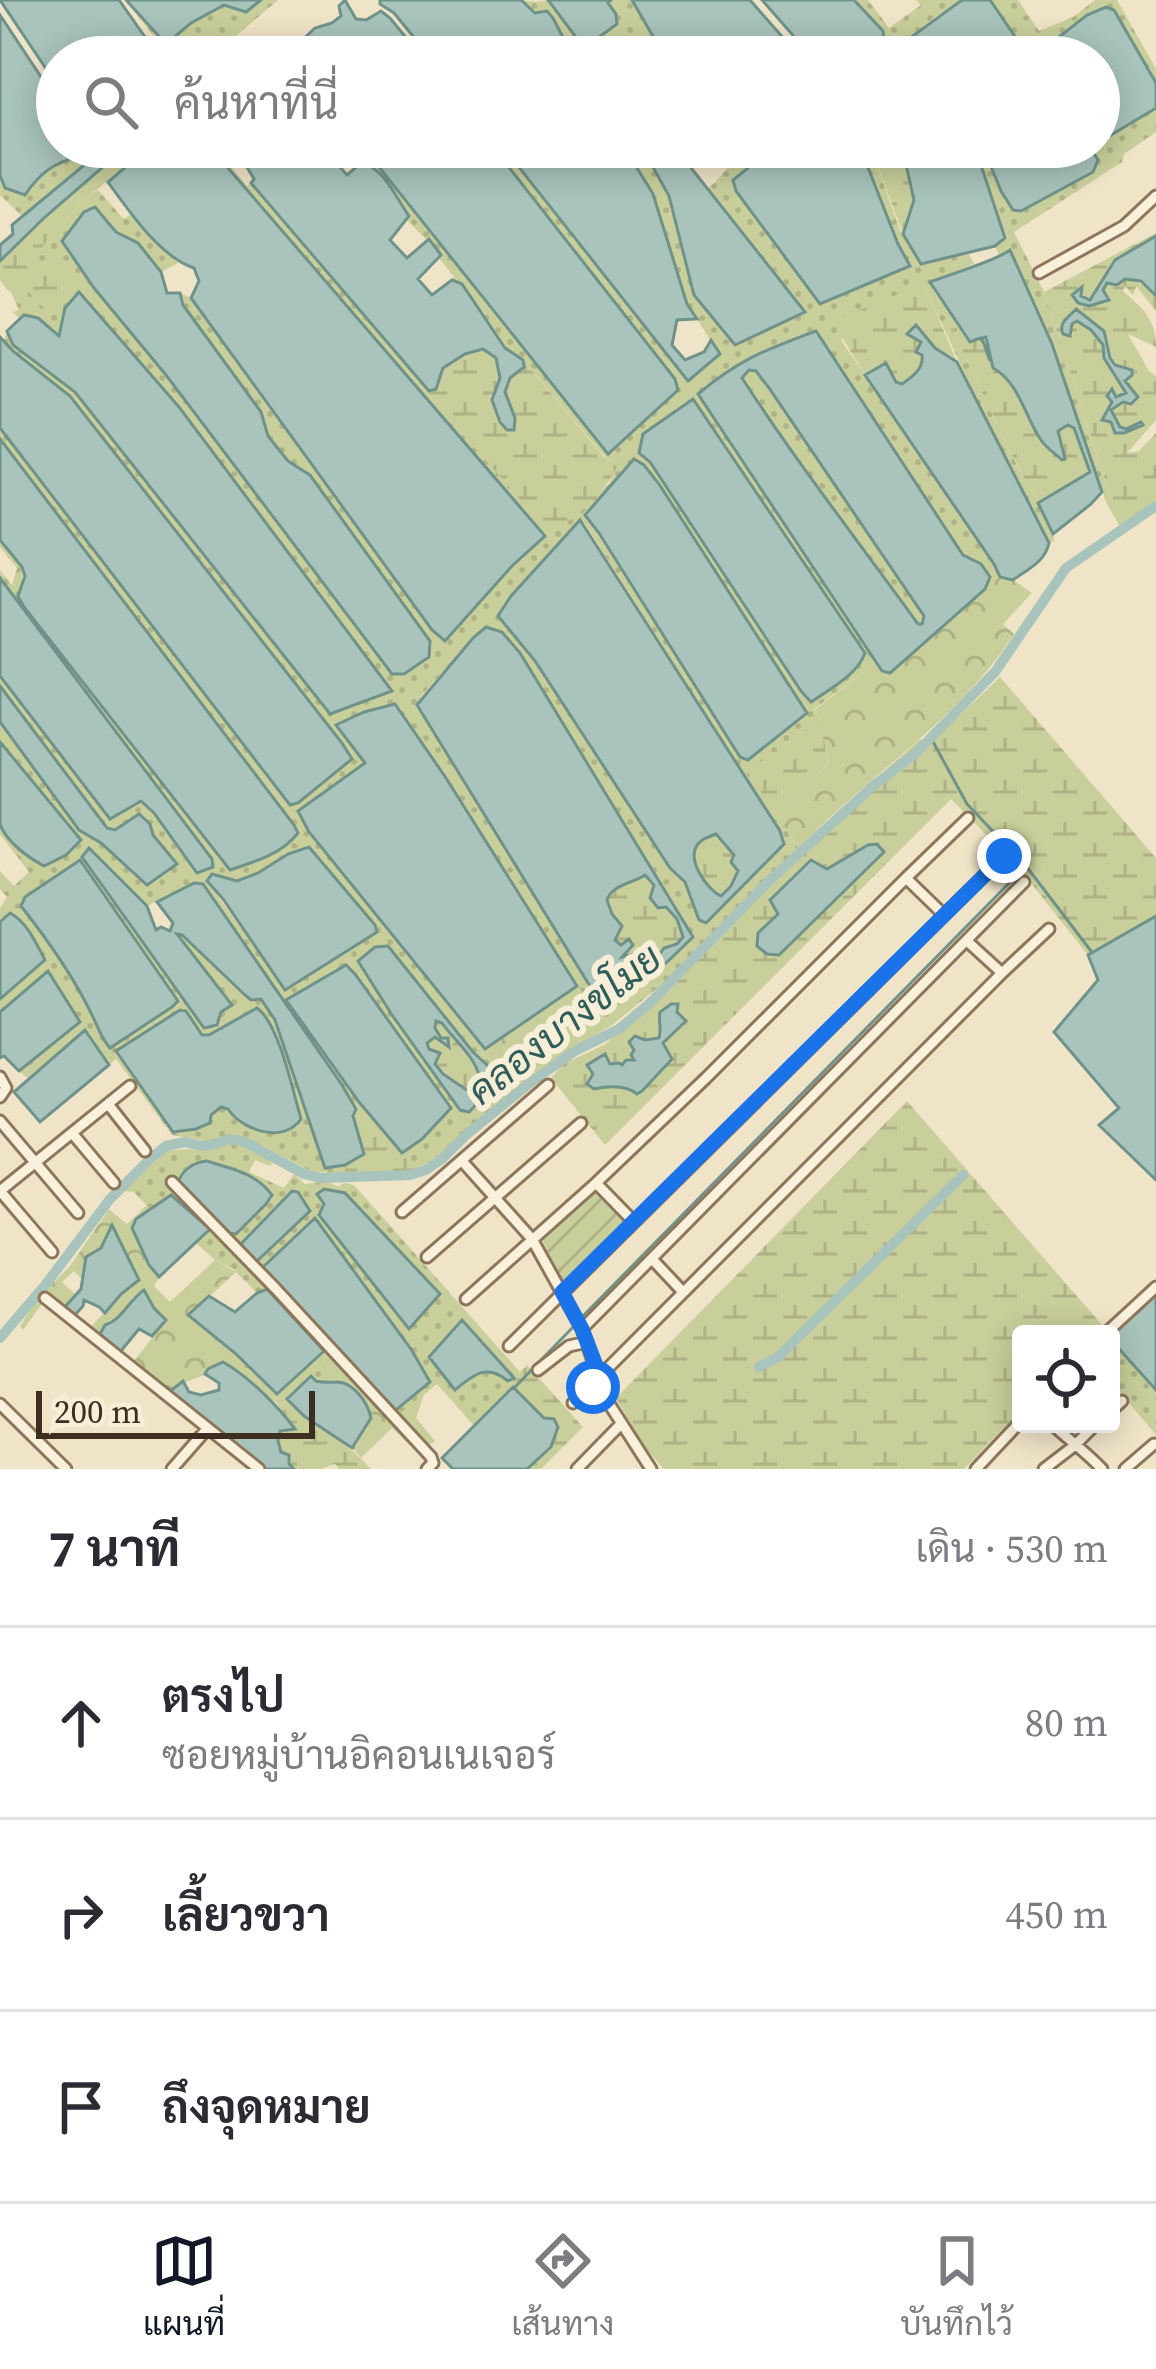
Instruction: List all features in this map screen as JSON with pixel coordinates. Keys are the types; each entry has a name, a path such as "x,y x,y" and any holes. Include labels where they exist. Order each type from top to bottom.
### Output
{"street":[{"path":"1039,273 1124,226 1156,196"},
{"path":"466,1299 706,1078 968,818"},
{"path":"509,1346 1004,856"},
{"path":"906,878 944,915"},
{"path":"579,1324 652,1258 1024,882"},
{"path":"573,1403 1049,929"},
{"path":"967,941 1002,973"},
{"path":"0,1077 6,1088 0,1097"},
{"path":"402,1211 548,1085"},
{"path":"52,1252 0,1192 130,1086"},
{"path":"108,1104 145,1151"},
{"path":"0,1121 78,1213"},
{"path":"427,1257 581,1123"},
{"path":"72,1133 114,1184"},
{"path":"462,1161 532,1239 579,1324 606,1400 652,1469"},
{"path":"172,1181 431,1457 433,1463 427,1469"},
{"path":"596,1183 634,1222"},
{"path":"652,1258 683,1292"},
{"path":"1116,1325 1156,1287"},
{"path":"45,1298 259,1469"},
{"path":"538,1370 569,1346 587,1342"},
{"path":"0,1404 66,1469"},
{"path":"577,1469 621,1424"},
{"path":"172,1469 207,1429"},
{"path":"976,1469 1012,1430"},
{"path":"1064,1433 1102,1469"},
{"path":"1044,1469 1079,1448 1086,1433"},
{"path":"1126,1469 1154,1444"}],"green space":[{"path":"262,0 278,0 236,36 176,36 225,4 246,12"},
{"path":"521,0 548,0 573,36 558,36"},
{"path":"611,0 632,0 653,36 576,36 616,14 608,3"},
{"path":"854,0 868,0 889,28 921,5 916,0 962,0 912,36 883,36"},
{"path":"990,0 1018,0 1039,31 1073,17 1095,0 1117,0 1156,69 1156,83 1114,10 1087,15 1061,36 1015,36"},
{"path":"1156,108 1156,132 1124,154 1120,163 1120,130"},
{"path":"50,168 82,168 24,218 0,195 0,175 5,188 33,183"},
{"path":"102,168 123,168 83,201 32,259 51,262 74,286 53,309 44,308 28,291 8,291 0,280 0,261"},
{"path":"228,168 247,186 251,183 429,391 430,398 575,515 609,484 618,464 606,458 523,360 505,348 462,285 452,280 441,255 406,219 374,168 380,168 609,453 675,379 509,168 520,168 688,380 719,353 687,304 653,194 637,168 655,168 669,196 694,295 735,345 804,311 708,188 728,168 747,168 733,179 876,278 910,266 868,168 878,168 900,230 921,263 969,254 974,264 930,282 1010,452 1053,530 1054,541 1049,543 986,420 924,285 841,340 994,564 1000,577 994,583 981,564 963,555 816,332 698,394 877,662 813,710 820,719 813,725 748,771 799,849 666,981 611,1026 577,986 446,778 364,712 337,725 365,763 298,812 309,832 485,1049 482,1052 516,1089 416,1169 402,1153 451,1107 346,965 287,1000 359,1102 356,1109 299,1022 194,883 147,906 90,848 82,858 204,1027 232,1005 176,934 182,934 245,995 252,1000 261,998 275,1020 324,1167 345,1165 345,1173 312,1172 233,1134 211,1142 172,1135 116,1059 109,1065 85,1030 27,1078 19,1071 80,1022 48,971 0,1012 0,999 45,960 9,913 0,922 0,908 7,897 0,889 0,871 14,886 29,872 0,834 0,824 44,867 66,855 80,840 0,742 0,722 79,830 147,885 165,871 160,843 152,834 128,820 115,831 107,828 0,686 0,676 102,810 111,818 141,800 213,866 0,578 0,570 12,585 17,568 0,547 0,540 20,565 18,596 24,607 230,870 290,843 294,825 0,439 0,428 290,805 352,759 70,396 4,340 7,331 13,345 74,392 179,407 80,292 65,308 59,337 38,318 24,315 20,319 13,312 19,310 10,290 28,291 44,308 51,262 31,260 83,201 98,190 124,219 131,214 178,263 161,272 138,243 116,232 94,288 166,375 392,673 404,674 429,657 430,641 310,475 288,461 267,436 261,412 183,305 180,293 191,298 445,640 513,564 545,536","holes":["693,399 865,653 850,674 811,701 801,691 650,462 639,453 643,434","634,460 644,465 807,713 748,760 740,757 585,516","580,521 585,524 780,831 784,844 699,920 685,882 670,868 535,661 499,616 511,596","502,632 520,653 685,921 610,1005 417,705 473,638","309,847 377,932 285,989 207,881 212,874 237,881","80,860 101,1037 66,969 21,906 25,897","388,946 473,1052 501,1078 460,1110 392,1015","257,1008 298,1126 270,1132 251,1128 228,1109 221,1107 211,1115 186,1011 202,1035"]},
{"path":"879,168 907,168 914,200 903,234"},
{"path":"982,168 992,168 1012,210 1083,168 1113,168 1014,232 1044,292 1111,499 1106,502 1052,344 1010,251 1000,258 995,246 1005,238"},
{"path":"1156,233 1137,248 1089,300 1081,296 1082,289 1073,295 1089,306 1107,282 1129,280 1156,296 1156,311 1136,286 1133,295 1125,286 1123,291 1154,329 1156,347 1128,334 1156,376 1156,420 1127,453 1139,451 1156,433 1156,502 1120,527 1106,502 1111,498 1044,292"},
{"path":"1001,260 1011,273 1014,266 1025,292 1021,298 1035,346 1004,283 1038,385 1058,428 1030,380 1025,347 988,270 1000,276"},
{"path":"924,284 957,362 935,348 916,326 908,334 922,342 923,362 915,375 901,384 896,382 886,363 865,375 832,321"},
{"path":"935,293 966,334 986,337 993,368 1007,381 1036,428 1042,420 1052,437 1048,443 1042,433 1037,436 1049,450 1058,454 1063,450 1058,431 1073,427 1090,472 1038,503"},
{"path":"483,349 497,358 500,378 492,400 515,418 505,393 523,360 605,458 618,464 589,504 548,531 430,397 443,368"},
{"path":"749,369 756,370 769,388 924,616 922,624 918,625 778,434 742,378"},
{"path":"990,577 994,582 1000,577 1013,580 1032,593 1003,624 1014,634 967,694 799,848 776,815 828,764 824,740 813,725 820,719 813,711 877,662 882,671 985,590"},
{"path":"1000,677 1156,858 1156,916 1088,955 1019,868 951,799 605,1145 551,1078 563,1064 604,1045 671,989 805,842 919,740 937,737","holes":["868,845 884,853 779,955 758,933 817,865 827,869","686,1021 663,1044 672,1059 630,1088 603,1087 592,1070 605,1054 610,1064 622,1066 635,1060 634,1051 645,1040 659,1038 662,1028"]},
{"path":"813,725 824,740 828,764 776,815 747,771"},
{"path":"716,834 736,864 734,879 721,896 704,881 694,858 700,842"},
{"path":"645,875 677,919 683,937 654,956 620,958 621,945 614,940 621,926 607,900 618,887"},
{"path":"577,986 611,1026 516,1089 482,1052"},
{"path":"435,1020 476,1067 481,1085 471,1093 444,1073 430,1052 427,1043 434,1037 444,1046"},
{"path":"907,1101 1102,1325 1012,1325 1012,1419 964,1469 664,1469 642,1444 616,1398"},
{"path":"359,1102 416,1169 345,1173 345,1165 364,1154 353,1116"},
{"path":"231,1142 251,1148 273,1161 270,1166 255,1160 249,1172 284,1188 294,1174 305,1184 354,1185 520,1372 514,1378 462,1320 429,1357 454,1389 489,1371 513,1387 474,1426 437,1384 390,1422 326,1363 342,1382 322,1382 311,1376 282,1404 276,1402 277,1394 323,1351 267,1290 257,1293 196,1243 210,1229 171,1195 150,1209 134,1192 122,1191 168,1150","holes":["324,1204 439,1294 409,1329 319,1215"]},
{"path":"594,1192 627,1224 566,1283 542,1239"},
{"path":"147,1205 150,1209 136,1219 135,1238 159,1277 154,1286 170,1302 215,1260 236,1272 188,1316 277,1394 276,1402 230,1366 168,1393 131,1365 166,1320 150,1297 133,1297 100,1334 120,1352 117,1354 89,1329 139,1280 113,1226 83,1269 83,1280 74,1271 62,1282 76,1295 64,1308 49,1294 23,1330 20,1326 109,1209 127,1224"},
{"path":"1120,1350 1156,1390 1156,1435 1120,1392"},
{"path":"333,1356 390,1421 424,1394 416,1418 435,1441 418,1453 392,1428 361,1458 352,1448 371,1418 352,1387 326,1363"},
{"path":"527,1365 583,1427 541,1469 527,1469 551,1447 544,1418 509,1383"},
{"path":"287,1399 371,1469 339,1469 335,1464 294,1469 279,1442 280,1431 294,1428 276,1402"}],"water":[{"path":"0,0 119,0 144,36 36,36 36,54"},
{"path":"126,0 261,0 246,12 224,5 176,36 159,36"},
{"path":"345,0 356,19 366,20 381,11 405,36 307,36 341,16 339,6"},
{"path":"380,0 521,0 535,13 547,11 562,36 413,36"},
{"path":"548,0 611,0 608,3 617,24 600,36 575,36"},
{"path":"632,0 750,0 782,36 653,36"},
{"path":"762,0 854,0 883,36 794,36"},
{"path":"962,0 990,0 1015,36 913,36"},
{"path":"1106,7 1114,10 1156,83 1156,108 1120,130 1120,36 1060,36"},
{"path":"0,15 36,69 36,168 52,168 25,195 5,188 0,175"},
{"path":"81,168 102,168 0,261 0,245 13,234 12,225"},
{"path":"124,168 228,168 545,536 445,641 432,630 191,298 199,281 194,268 157,244 108,182"},
{"path":"247,168 341,168 347,175 355,168 372,168 383,177 409,216 390,240 407,258 429,239 441,255 418,279 432,295 452,280 462,284 505,348 523,360 524,367 510,378 505,392 515,418 514,430 500,422 492,400 500,378 496,358 483,349 465,354 443,368 436,389 429,391 251,183 254,179"},
{"path":"380,168 509,168 675,379 678,390 608,454"},
{"path":"520,168 637,168 653,194 687,304 697,319 677,320 672,345 685,360 704,352 711,340 720,354 688,381"},
{"path":"654,168 691,168 805,312 735,345 694,295 669,196"},
{"path":"748,168 868,168 910,266 820,304 736,191 733,180"},
{"path":"907,168 982,168 1005,238 995,246 921,264 903,234 914,200"},
{"path":"992,168 1095,168 1021,211 1013,210"},
{"path":"95,207 116,232 138,243 161,272 167,293 180,293 183,305 261,412 268,436 288,461 310,475 430,641 429,657 404,674 392,674 166,375 94,288 62,241 84,212"},
{"path":"1156,236 1156,296 1141,281 1125,279 1117,285 1107,283 1103,290 1109,300 1089,306 1078,303 1072,295 1082,287 1081,296 1090,300 1115,260"},
{"path":"1010,250 1052,344 1102,492 1053,534 1038,503 1090,472 1074,428 1068,425 1058,431 1065,459 1043,443 1015,391 993,368 986,337 984,344 980,338 970,342 930,282"},
{"path":"79,292 179,407 392,691 330,714 75,392 13,345 7,331 24,315 38,318 59,336 65,308"},
{"path":"1076,309 1104,331 1115,365 1132,370 1125,381 1138,397 1111,410 1120,427 1143,425 1115,433 1111,422 1102,420 1112,402 1107,396 1112,389 1116,397 1126,393 1091,330 1077,321 1070,336 1063,334 1063,323"},
{"path":"916,325 935,348 957,362 1049,543 1040,560 1013,580 1000,577 865,375 886,363 896,382 902,384 913,375 921,364 922,355 916,352 921,342 907,334"},
{"path":"816,331 963,555 981,564 990,577 985,589 890,673 882,671 698,394 740,364","holes":["749,370 756,371 924,616 922,624 828,502 742,378"]},
{"path":"0,337 70,396 342,743 352,759 298,803 290,805 0,428"},
{"path":"693,399 865,653 849,675 811,702 650,462 639,453 643,434"},
{"path":"0,439 294,825 298,833 284,847 230,870 24,607 18,596 25,576 22,567 0,540"},
{"path":"634,459 659,484 807,713 748,760 740,757 585,515"},
{"path":"580,520 780,831 784,844 706,923 699,920 685,882 670,868 535,661 498,616","holes":["716,834 734,855 731,862 738,871 721,896 699,873 695,850 702,840"]},
{"path":"0,578 212,859 213,867 197,873 141,801 110,819 0,676"},
{"path":"486,627 502,632 520,653 693,937 610,1006 588,983 417,705","holes":["645,875 654,885 650,898 677,919 683,937 658,957 622,957 633,945 629,939 621,945 615,940 622,926 607,900 618,887"]},
{"path":"0,686 107,828 115,830 139,814 177,864 147,885 101,843 79,830 0,722"},
{"path":"395,704 577,986 485,1049 309,832 298,811 365,763 336,725"},
{"path":"0,742 81,840 66,855 44,866 13,843 0,824"},
{"path":"877,844 884,852 779,955 767,954 757,946 758,933 778,914 770,900 811,860 827,869"},
{"path":"309,847 377,932 285,990 207,881 212,874 237,881"},
{"path":"89,848 147,906 156,930 170,931 173,923 157,902 194,883 203,884 342,1085 356,1109 353,1116 364,1154 345,1165 325,1168 275,1020 261,999 251,1000 177,934 232,1005 221,1012 217,1025 204,1028 82,857"},
{"path":"80,860 178,1001 110,1048 68,972 21,906 25,897"},
{"path":"10,913 26,927 45,960 0,999 0,922"},
{"path":"1156,916 1156,1180 1099,1125 1119,1108 1054,1032 1098,980 1088,955"},
{"path":"388,946 473,1052 501,1078 469,1112 460,1110 358,961 375,947","holes":["436,1021 476,1067 481,1085 471,1093 435,1064 440,1053 427,1043 435,1037 449,1047 448,1038 441,1038 435,1028"]},
{"path":"346,965 451,1108 402,1153 286,1000"},
{"path":"48,971 80,1022 19,1071 4,1056 0,1058 0,1012"},
{"path":"678,1004 677,1012 686,1021 663,1043 672,1059 642,1091 594,1089 587,1084 593,1074 587,1065 605,1054 610,1064 622,1065 634,1060 629,1042 635,1036 659,1038 660,1012"},
{"path":"257,1008 278,1043 301,1119 285,1131 264,1132 221,1107 211,1115 210,1123 173,1132 116,1051 180,1010 186,1011 202,1035 209,1035"},
{"path":"85,1030 109,1065 40,1122 14,1092"},
{"path":"207,1161 251,1177 272,1195 236,1234 227,1233 178,1184 189,1168"},
{"path":"324,1189 345,1193 440,1294 409,1329 319,1215 324,1204 317,1194"},
{"path":"292,1191 298,1192 310,1211 256,1262 239,1246"},
{"path":"171,1195 210,1229 159,1277 132,1228 136,1219"},
{"path":"315,1218 430,1382 396,1410 262,1268"},
{"path":"112,1225 139,1280 105,1313 84,1300 73,1317 64,1308 81,1289 86,1257 101,1248"},
{"path":"267,1289 324,1351 277,1394 188,1315 209,1296 235,1312"},
{"path":"144,1290 166,1320 152,1336 139,1329 120,1352 100,1334"},
{"path":"1156,1294 1156,1390 1120,1350 1120,1328"},
{"path":"462,1320 514,1378 508,1381 480,1373 455,1390 429,1357"},
{"path":"223,1362 262,1392 295,1429 280,1431 278,1441 294,1469 265,1469 168,1393 183,1381 189,1392 201,1395 219,1390 219,1383 205,1374"},
{"path":"311,1376 349,1386 367,1406 371,1418 352,1448 287,1399"},
{"path":"513,1387 544,1418 554,1419 558,1427 551,1447 527,1469 453,1469 442,1458"}],"waterway":[{"name":"คลองบางขโมย","path":"0,1338 110,1199 166,1146 211,1145 230,1139 245,1142 320,1178 410,1175 442,1159 530,1083 575,1051 619,1029 650,1003 772,878 917,752 995,672 1066,568 1156,506"},
{"path":"931,738 967,804 1026,866 1091,951"},
{"path":"581,1318 1026,866"},
{"path":"759,1367 778,1357 963,1175"},
{"path":"514,1388 575,1325"}],"route":[{"path":"593,1387 600,1376 562,1292 1004,856"}]}
